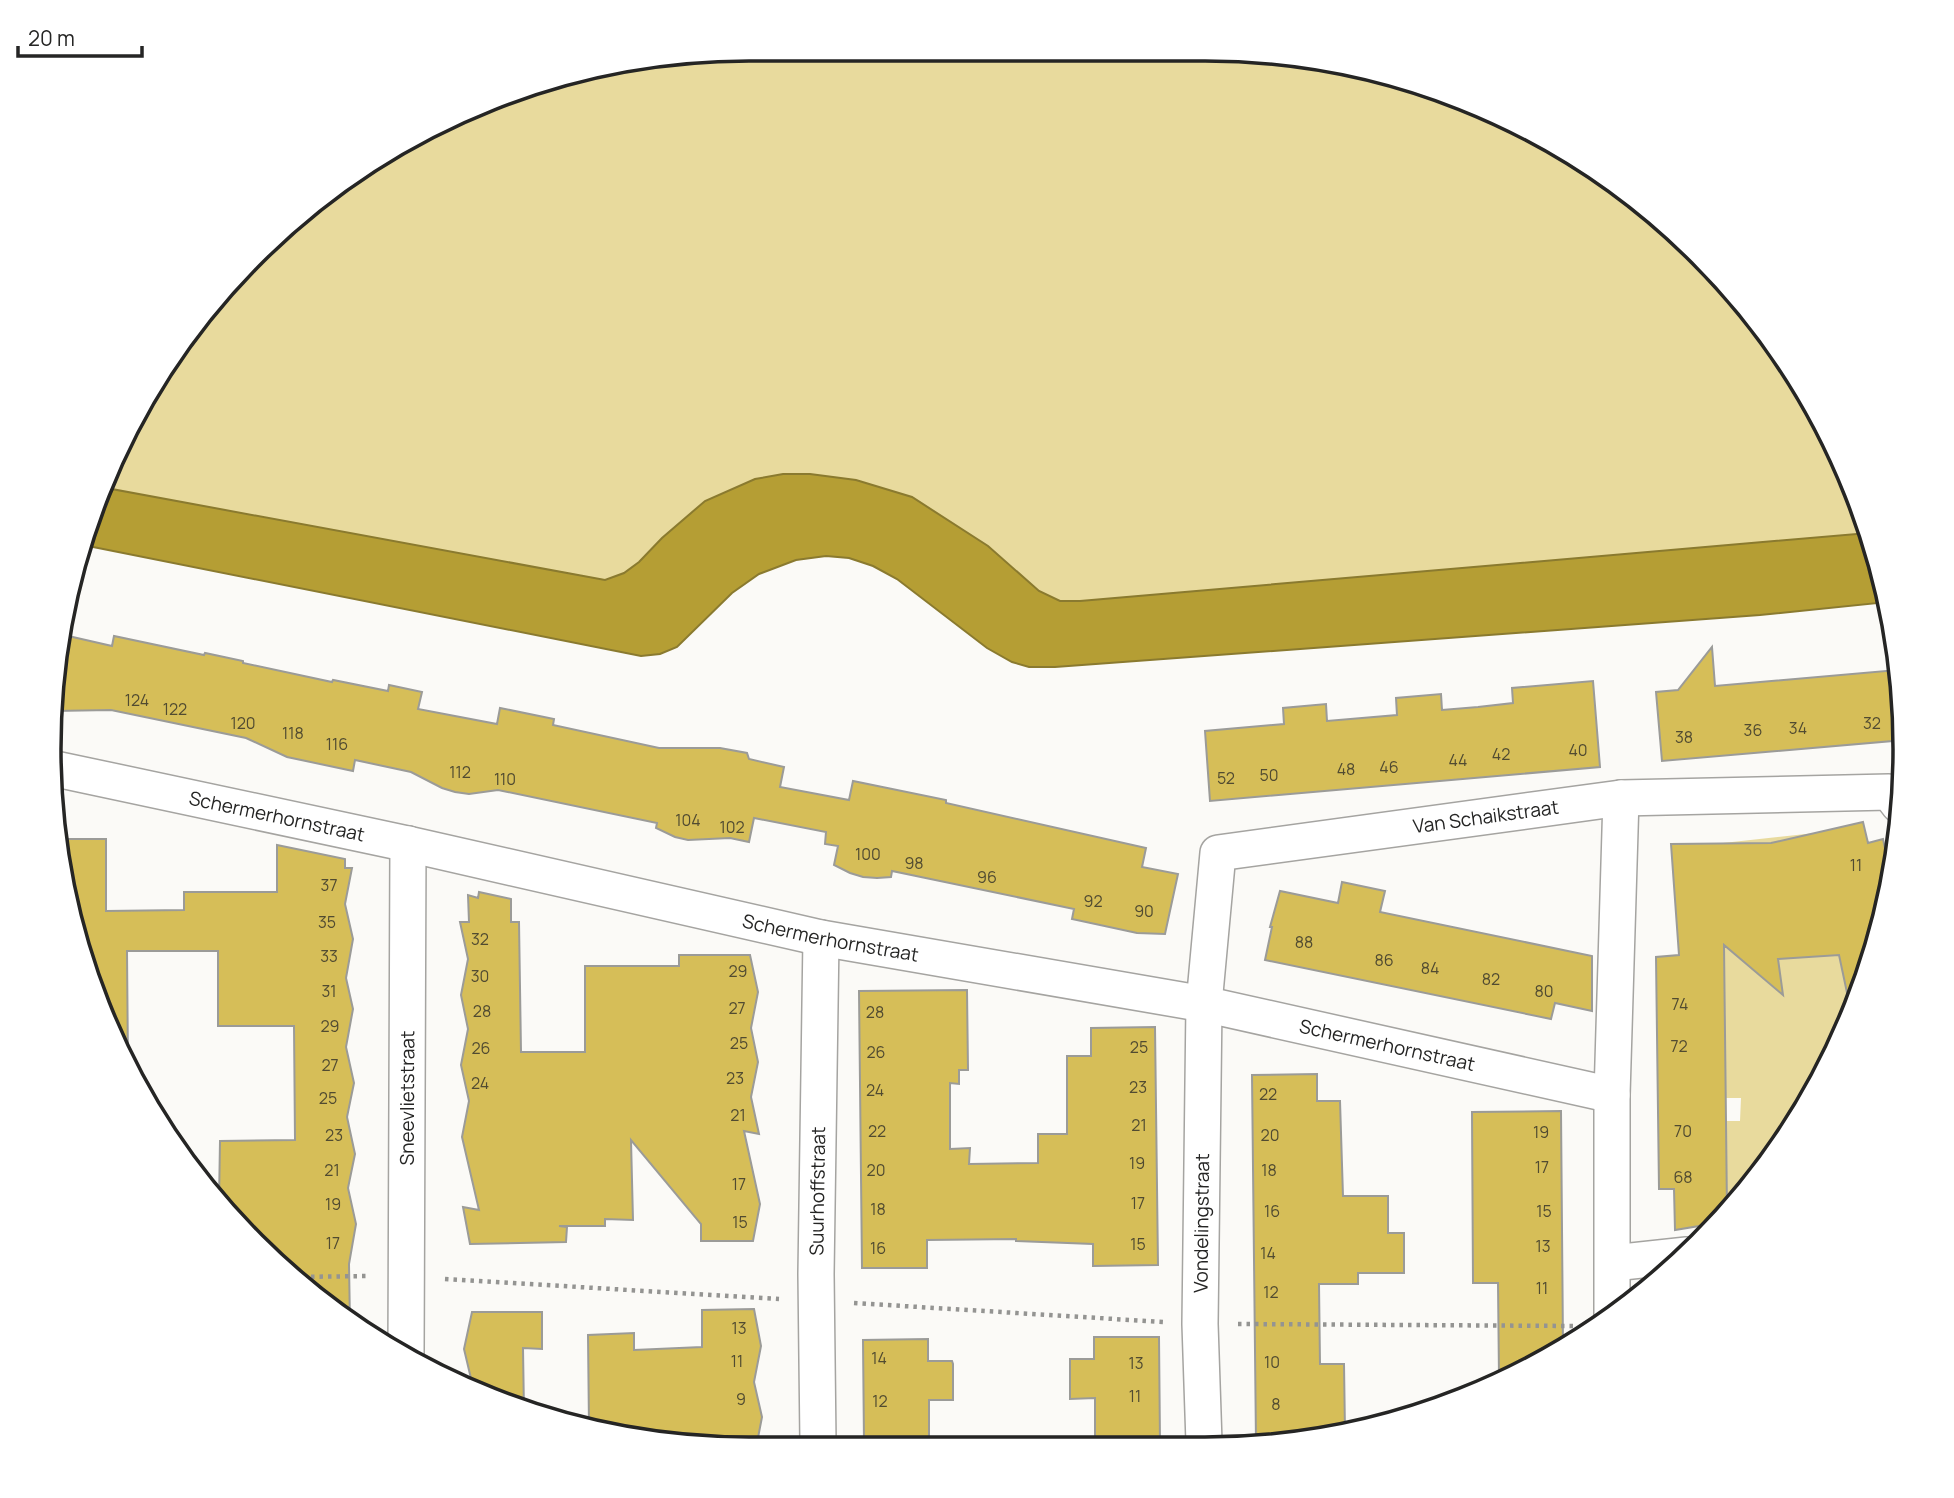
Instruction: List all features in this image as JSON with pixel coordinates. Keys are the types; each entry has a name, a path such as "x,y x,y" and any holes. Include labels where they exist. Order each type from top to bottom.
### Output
{"street":[{"name":"Schermerhornstraat","path":"62,770 408,844 821,938 1204,1003 1612,1095"},
{"name":"Van Schaikstraat","path":"1204,1003 1218,853 1621,798 1889,792 1891,795"},
{"path":"1601,1311 1613,1263 1612,1095 1621,798"},
{"name":"Sneevlietstraat","path":"406,1345 408,844"},
{"name":"Suurhoffstraat","path":"818,1437 816,1301 821,938"},
{"name":"Vondelingstraat","path":"1204,1003 1200,1324 1204,1437"},
{"path":"1613,1263 1667,1257"}],"path":[{"path":"308,1276 405,1276 1200,1324 1587,1321"}],"shaded area":[{"path":"749,61 1250,63 1339,74 1426,98 1468,114 1549,153 1624,203 1691,263 1722,296 1751,330 1801,405 1822,445 1858,534 1060,601 1039,591 988,546 912,497 856,480 810,474 755,479 705,501 639,562 624,573 605,580 113,489 153,405 203,330 263,263 296,232 330,203 367,177 445,132 528,98 615,74 659,67"},
{"path":"783,474 810,474 856,480 912,497 988,546 1039,591 1060,601 1858,534 1877,603 1760,615 1029,667 1012,662 987,648 897,579 873,566 849,558 826,556 796,560 759,574 732,593 677,647 660,654 641,656 92,547 113,489 605,580 624,573 639,562 705,501 755,479"},
{"path":"1815,833 1847,993 1822,1053 1801,1093 1751,1168 1727,1196 1726,1121 1740,1121 1741,1098 1725,1098 1723,843"}],"building":[{"path":"114,636 243,661 332,682 333,680 388,691 389,685 422,692 418,709 497,724 500,708 554,719 553,725 659,748 720,748 747,753 749,759 784,767 780,787 849,800 853,781 946,800 946,803 1146,848 1142,867 1178,874 1165,934 1137,933 1072,919 1074,909 892,871 891,877 877,878 850,873 834,865 838,846 825,844 826,832 754,818 749,842 730,838 688,840 656,828 657,823 498,790 469,794 455,792 411,772 355,760 353,771 287,757 246,738 111,710 63,711 71,637 112,646"},
{"path":"1712,647 1715,686 1888,671 1893,741 1662,761 1656,692 1678,690"},
{"path":"1593,681 1600,767 1210,801 1205,731 1284,724 1283,708 1326,704 1327,721 1397,715 1396,698 1441,694 1442,710 1478,707 1513,703 1512,688"},
{"path":"1863,822 1868,843 1883,839 1885,850 1880,883 1847,993 1839,955 1778,959 1783,995 1724,945 1727,1196 1700,1226 1675,1230 1674,1189 1659,1189 1656,957 1679,955 1671,844 1771,843"},
{"path":"67,839 106,839 106,911 184,910 184,892 277,892 277,845 345,859 345,868 352,868 345,904 353,939 346,978 353,1009 346,1047 354,1083 347,1117 355,1154 348,1188 356,1224 349,1264 350,1309 296,1266 219,1187 220,1141 295,1140 294,1026 218,1026 218,951 127,951 128,1043 98,970 85,927"},
{"path":"1342,882 1385,891 1380,912 1592,956 1592,1011 1555,1003 1551,1019 1265,960 1270,927 1280,891 1338,903"},
{"path":"479,892 511,899 511,922 519,922 521,1052 585,1052 585,966 679,966 679,955 750,955 758,992 751,1028 758,1062 751,1097 759,1134 744,1131 760,1204 753,1241 701,1241 701,1224 631,1140 633,1220 605,1219 605,1226 559,1226 567,1227 566,1242 470,1244 463,1207 479,1210 462,1137 469,1101 461,1065 468,1029 461,995 468,959 460,922 469,922 468,895 478,898"},
{"path":"967,990 968,1070 959,1070 959,1084 950,1083 950,1149 970,1148 969,1164 1038,1163 1038,1134 1067,1134 1067,1056 1091,1056 1091,1028 1155,1027 1158,1265 1093,1266 1093,1244 1016,1239 927,1240 927,1268 862,1268 859,991"},
{"path":"1317,1074 1317,1101 1340,1101 1343,1196 1388,1196 1388,1233 1404,1233 1404,1273 1358,1273 1358,1284 1319,1284 1320,1364 1344,1364 1345,1423 1256,1434 1252,1075"},
{"path":"1561,1111 1563,1336 1499,1370 1498,1283 1473,1283 1472,1112"},
{"path":"754,1309 761,1346 754,1382 762,1417 758,1437 659,1431 589,1417 588,1335 634,1333 634,1350 702,1347 702,1310"},
{"path":"472,1312 542,1312 542,1349 523,1348 524,1398 471,1377 464,1349"},
{"path":"1094,1337 1159,1337 1160,1437 1095,1437 1095,1398 1070,1399 1070,1359 1094,1359"},
{"path":"928,1339 928,1361 952,1361 953,1400 929,1400 929,1437 864,1437 863,1340"}]}
